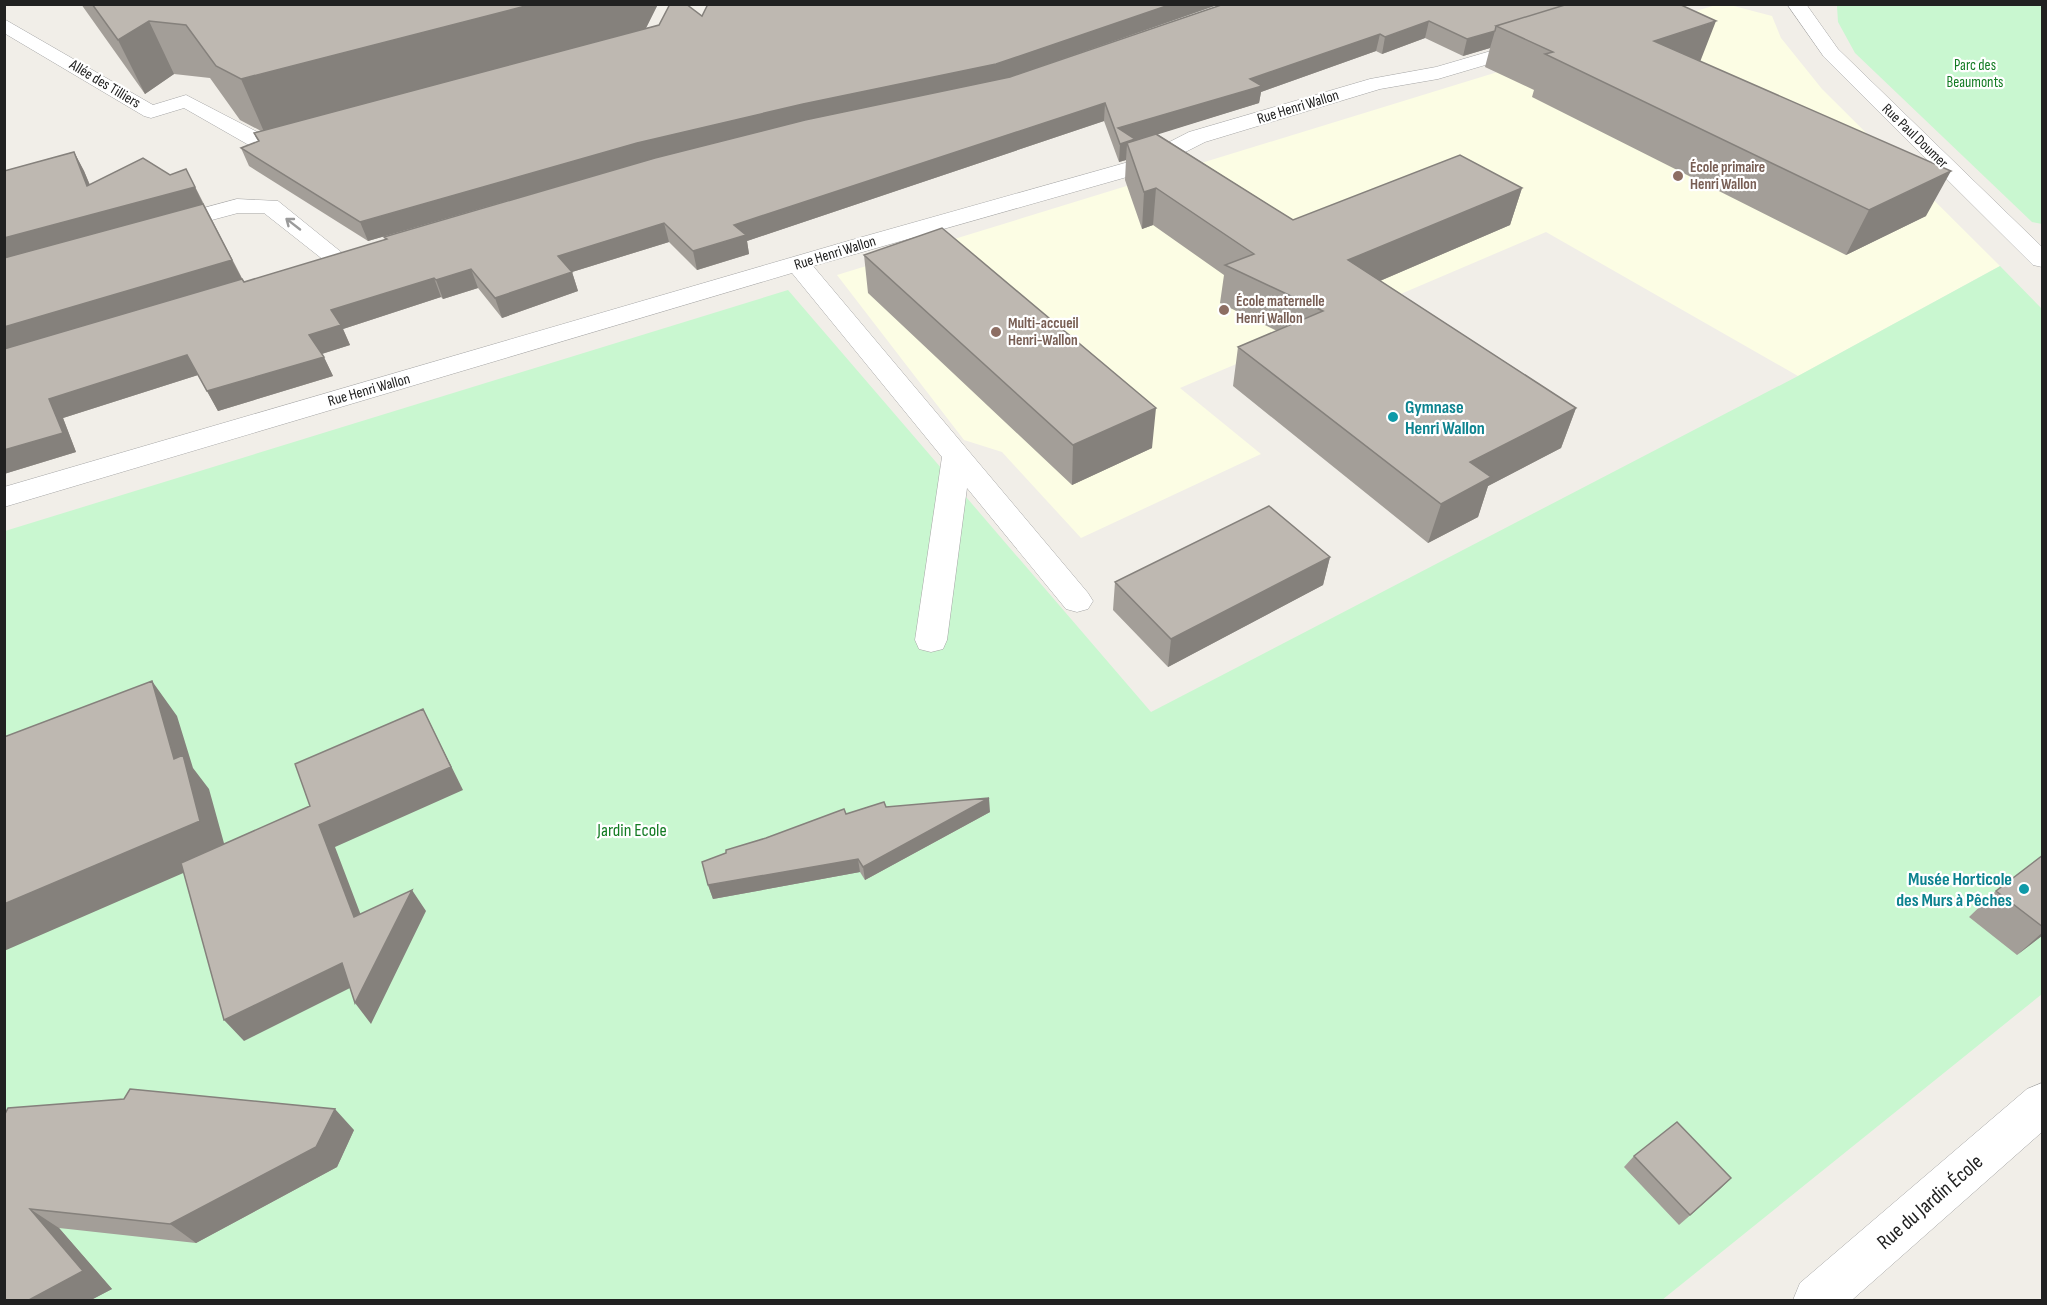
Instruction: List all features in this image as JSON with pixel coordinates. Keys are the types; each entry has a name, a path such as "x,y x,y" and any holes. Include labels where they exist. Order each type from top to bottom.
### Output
{"street":[{"name":"Rue Paul Doumer","path":"1796,4 1831,53 2043,260"},
{"name":"Allée des Tilliers","path":"4,25 151,112 186,100 261,144 319,128"},
{"name":"Rue Henri Wallon","path":"4,497 1140,166 1209,133 1377,83 1438,73 1548,40"},
{"path":"148,231 237,206 270,206 328,263 362,253"},
{"path":"798,264 1077,601"},
{"path":"930,640 957,456"},
{"name":"Rue du Jardin École","path":"1817,1300 2043,1104"}],"shaded area":[{"path":"1719,4 1772,16 1781,38 1822,89 2000,266 1798,376 1546,232 1180,388 1261,454 1081,538 1002,452 964,440 837,275"}],"green space":[{"name":"Parc des Beaumonts","path":"2042,5 2042,224 2032,222 1855,53 1838,22 1837,6"},
{"name":"Jardin Ecole","path":"2000,266 2042,309 2042,994 1662,1300 5,1300 5,531 788,290 1151,712 1798,376"}],"building":[{"path":"92,4 533,4 241,79 216,66 186,25 149,21 118,40"},
{"path":"670,4 686,4 702,16 708,4 1172,4 996,64 803,104 637,143 360,222 241,148 259,141 254,133 659,25"},
{"path":"1224,4 1568,4 1496,26 1495,31 1467,39 1429,21 1385,37 1380,34 1250,79 1262,86 1118,128 1135,139 1120,144 1105,103 734,225 746,235 693,251 664,223 558,256 572,272 495,298 471,269 436,280 434,278 331,310 341,325 309,335 324,357 207,391 187,355 49,399 63,433 4,450 4,349 242,279 244,282 387,239 384,237 655,158 805,120 1010,77"},
{"path":"1568,4 1679,4 1716,21 1654,41 1951,171 1869,210 1545,54 1553,52 1496,26"},
{"path":"1156,134 1293,220 1460,155 1522,188 1348,260 1576,408 1470,462 1491,477 1441,504 1238,347 1323,311 1225,265 1254,254 1156,188 1144,192 1127,143"},
{"path":"74,152 87,186 143,158 170,175 186,169 195,187 4,238 4,171"},
{"path":"203,204 232,260 4,327 4,258"},
{"path":"942,228 1156,408 1073,445 864,255"},
{"path":"1269,506 1330,557 1171,639 1115,582"},
{"path":"152,681 174,759 183,755 200,821 4,904 4,737"},
{"path":"423,709 451,767 319,825 354,917 412,890 355,1003 342,963 224,1020 181,863 310,806 295,764"},
{"path":"989,798 863,867 858,859 708,885 702,862 726,853 726,850 844,809 846,814 884,802 886,807"},
{"path":"2043,855 2043,927 1996,891"},
{"path":"130,1089 335,1109 316,1147 170,1224 30,1209 83,1271 29,1300 4,1300 4,1116 8,1108 124,1099"},
{"path":"1677,1122 1731,1178 1690,1215 1634,1156"}],"place":[{"name":"École primaire Henri Wallon","path":"1678,176"},
{"name":"École maternelle Henri Wallon","path":"1224,310"},
{"name":"Multi-accueil Henri-Wallon","path":"996,332"},
{"name":"Gymnase Henri Wallon","path":"1393,417"},
{"name":"Musée Horticole des Murs à Pêches","path":"2024,889"}]}
